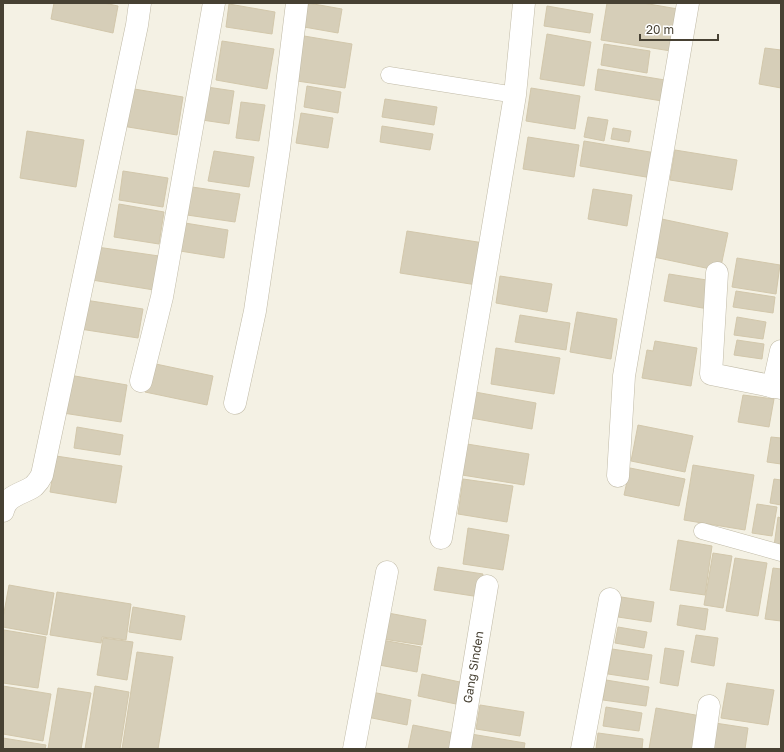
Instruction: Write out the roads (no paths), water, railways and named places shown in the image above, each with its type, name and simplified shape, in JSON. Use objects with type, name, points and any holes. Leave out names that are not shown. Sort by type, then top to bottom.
[{"type":"street","points":[[3,511],[4,506],[12,496],[26,491],[36,485],[42,475],[134,40],[140,3]]},
{"type":"street","points":[[141,381],[162,297],[214,3]]},
{"type":"street","points":[[235,403],[255,311],[279,149],[297,3]]},
{"type":"street","points":[[442,538],[515,95],[524,3]]},
{"type":"street","points":[[618,476],[624,376],[688,3]]},
{"type":"street","points":[[717,273],[711,374],[777,387],[781,351]]},
{"type":"street","points":[[354,749],[387,572]]},
{"type":"street","name":"Gang Sinden","points":[[460,749],[487,586]]},
{"type":"street","points":[[582,749],[610,599]]},
{"type":"street","points":[[703,749],[709,706]]},
{"type":"lane","points":[[389,75],[515,95]]},
{"type":"lane","points":[[702,531],[781,553]]}]
